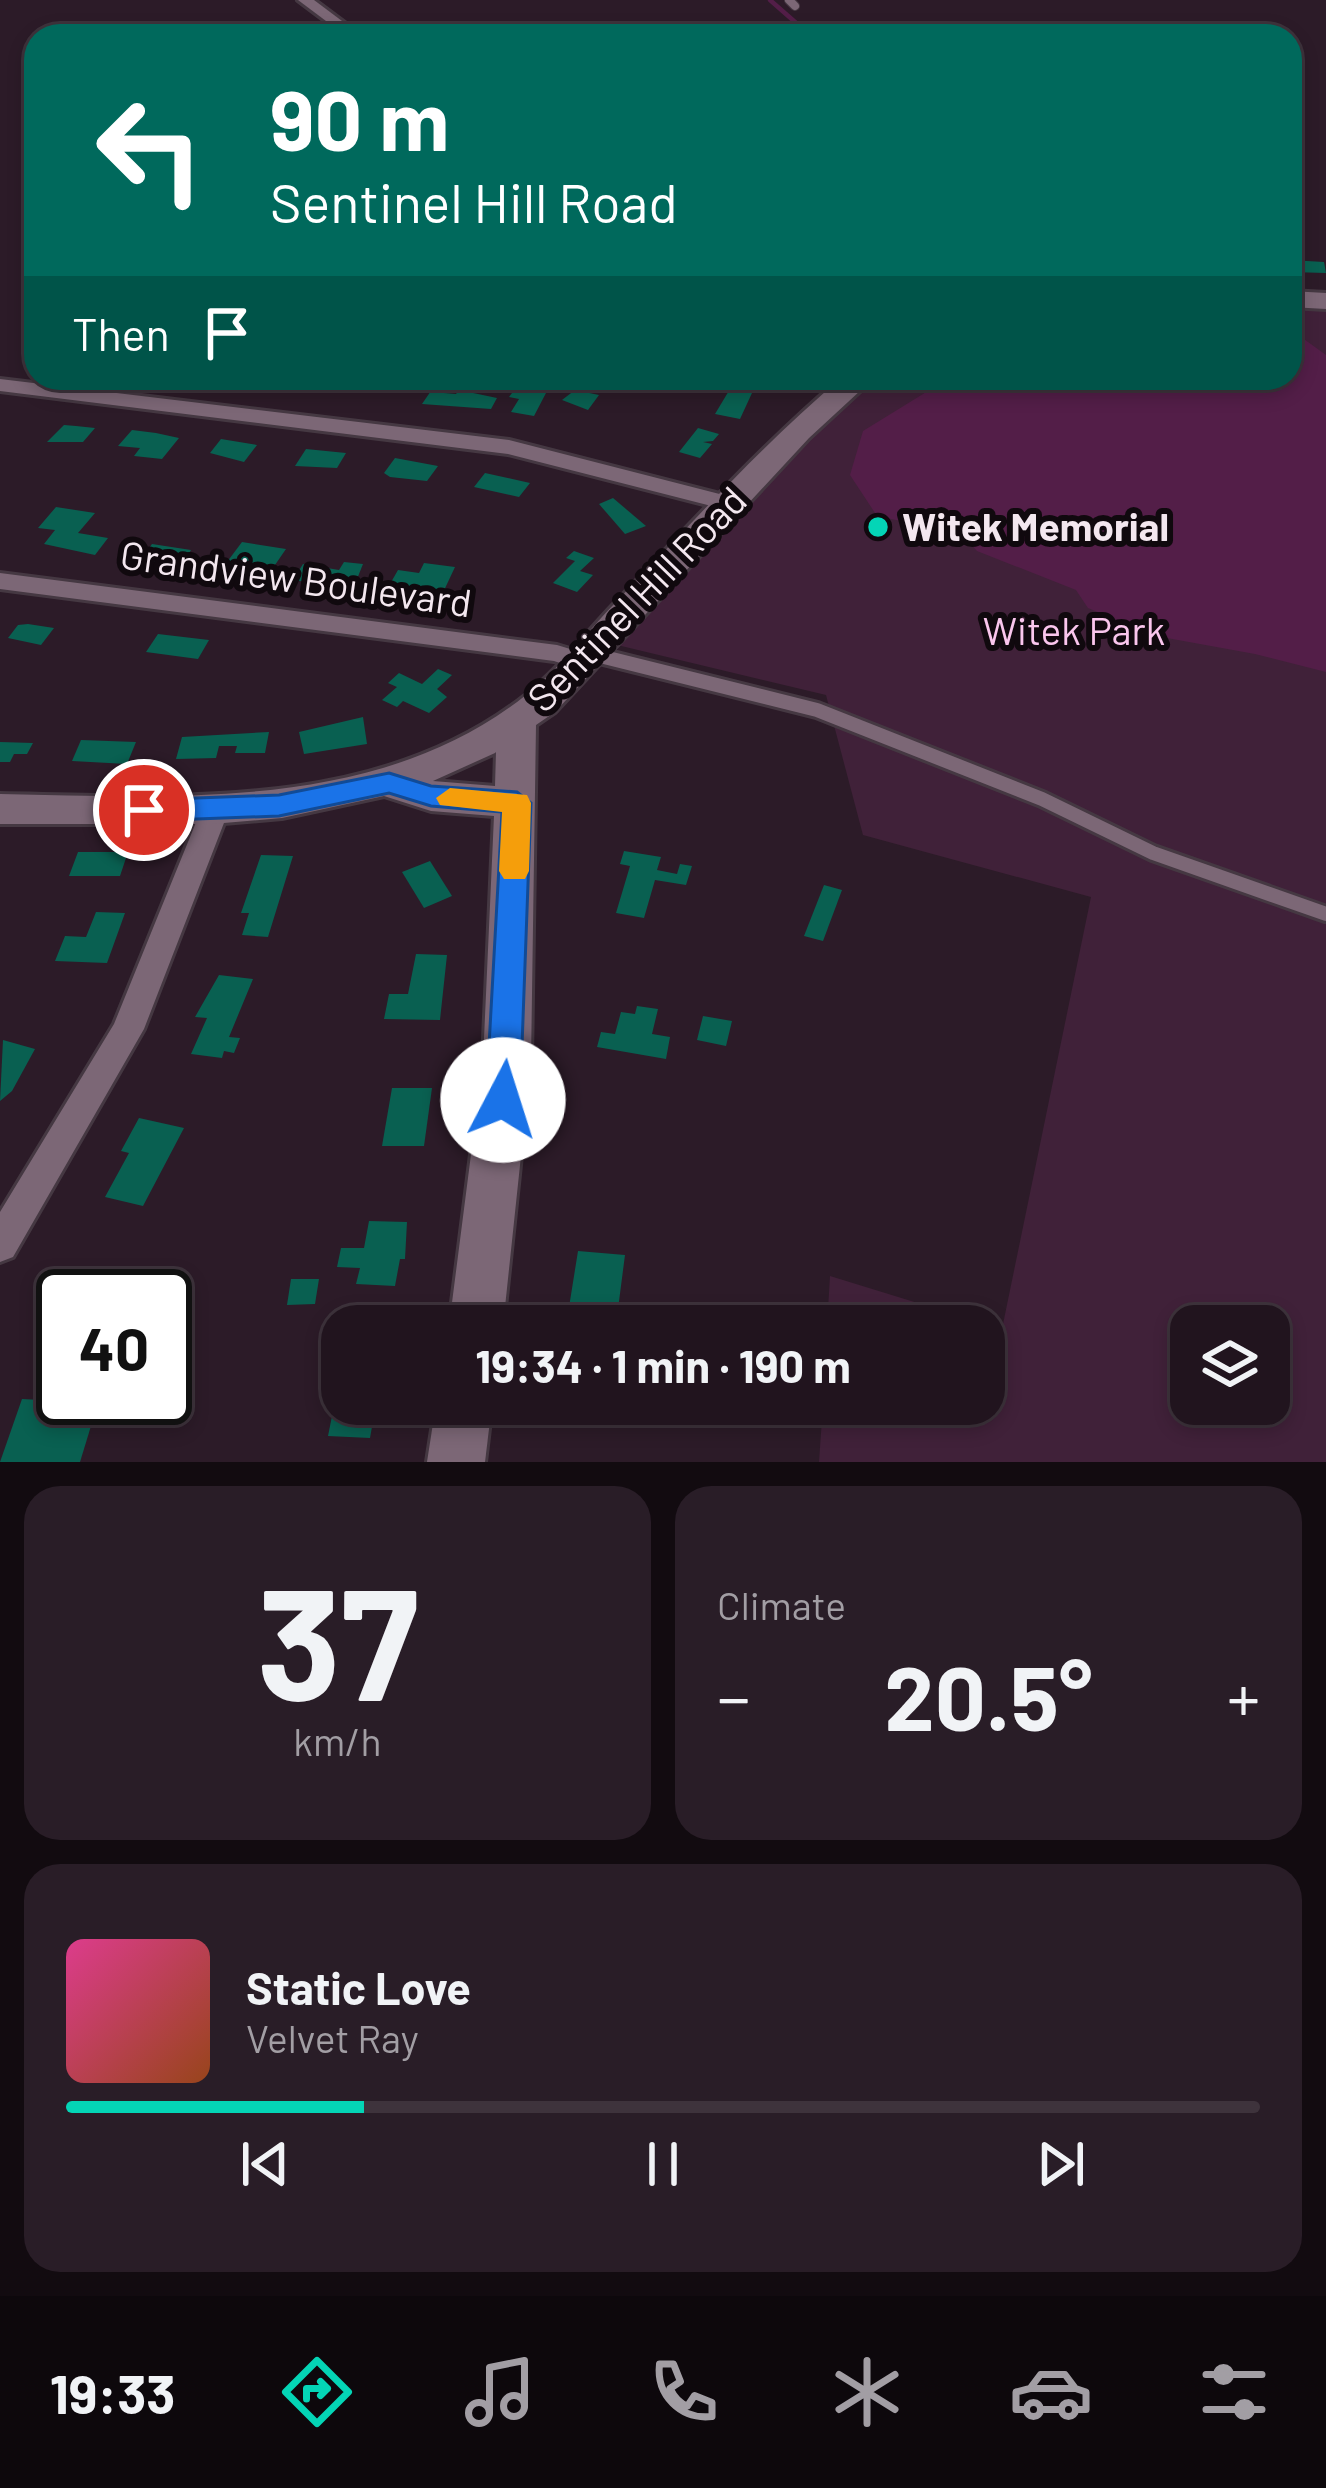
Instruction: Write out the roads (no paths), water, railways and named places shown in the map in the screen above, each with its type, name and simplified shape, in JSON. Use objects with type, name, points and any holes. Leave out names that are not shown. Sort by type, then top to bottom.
[{"type":"main road","name":"Sentinel Hill Road","points":[[0,809],[215,810],[315,800],[389,783],[456,756],[517,722],[585,657],[798,431],[845,390]]},
{"type":"main road","points":[[478,1305],[507,1061],[517,722]]},
{"type":"main road","name":"Sentinel Hill Road","points":[[389,783],[431,796],[517,803]]},
{"type":"main road","points":[[456,1462],[461,1425]]},
{"type":"street","points":[[305,0],[338,24]]},
{"type":"street","points":[[41,390],[509,447],[731,504]]},
{"type":"street","name":"Grandview Boulevard","points":[[0,581],[585,657]]},
{"type":"street","points":[[0,1245],[128,1029],[215,810]]},
{"type":"lane","points":[[585,657],[817,710],[1042,799],[1153,853],[1326,914]]},
{"type":"waterway","points":[[770,0],[797,24]]},
{"type":"place","name":"Witek Memorial","points":[[878,527]]},
{"type":"park label","name":"Witek Park","points":[[1074,631]]}]
